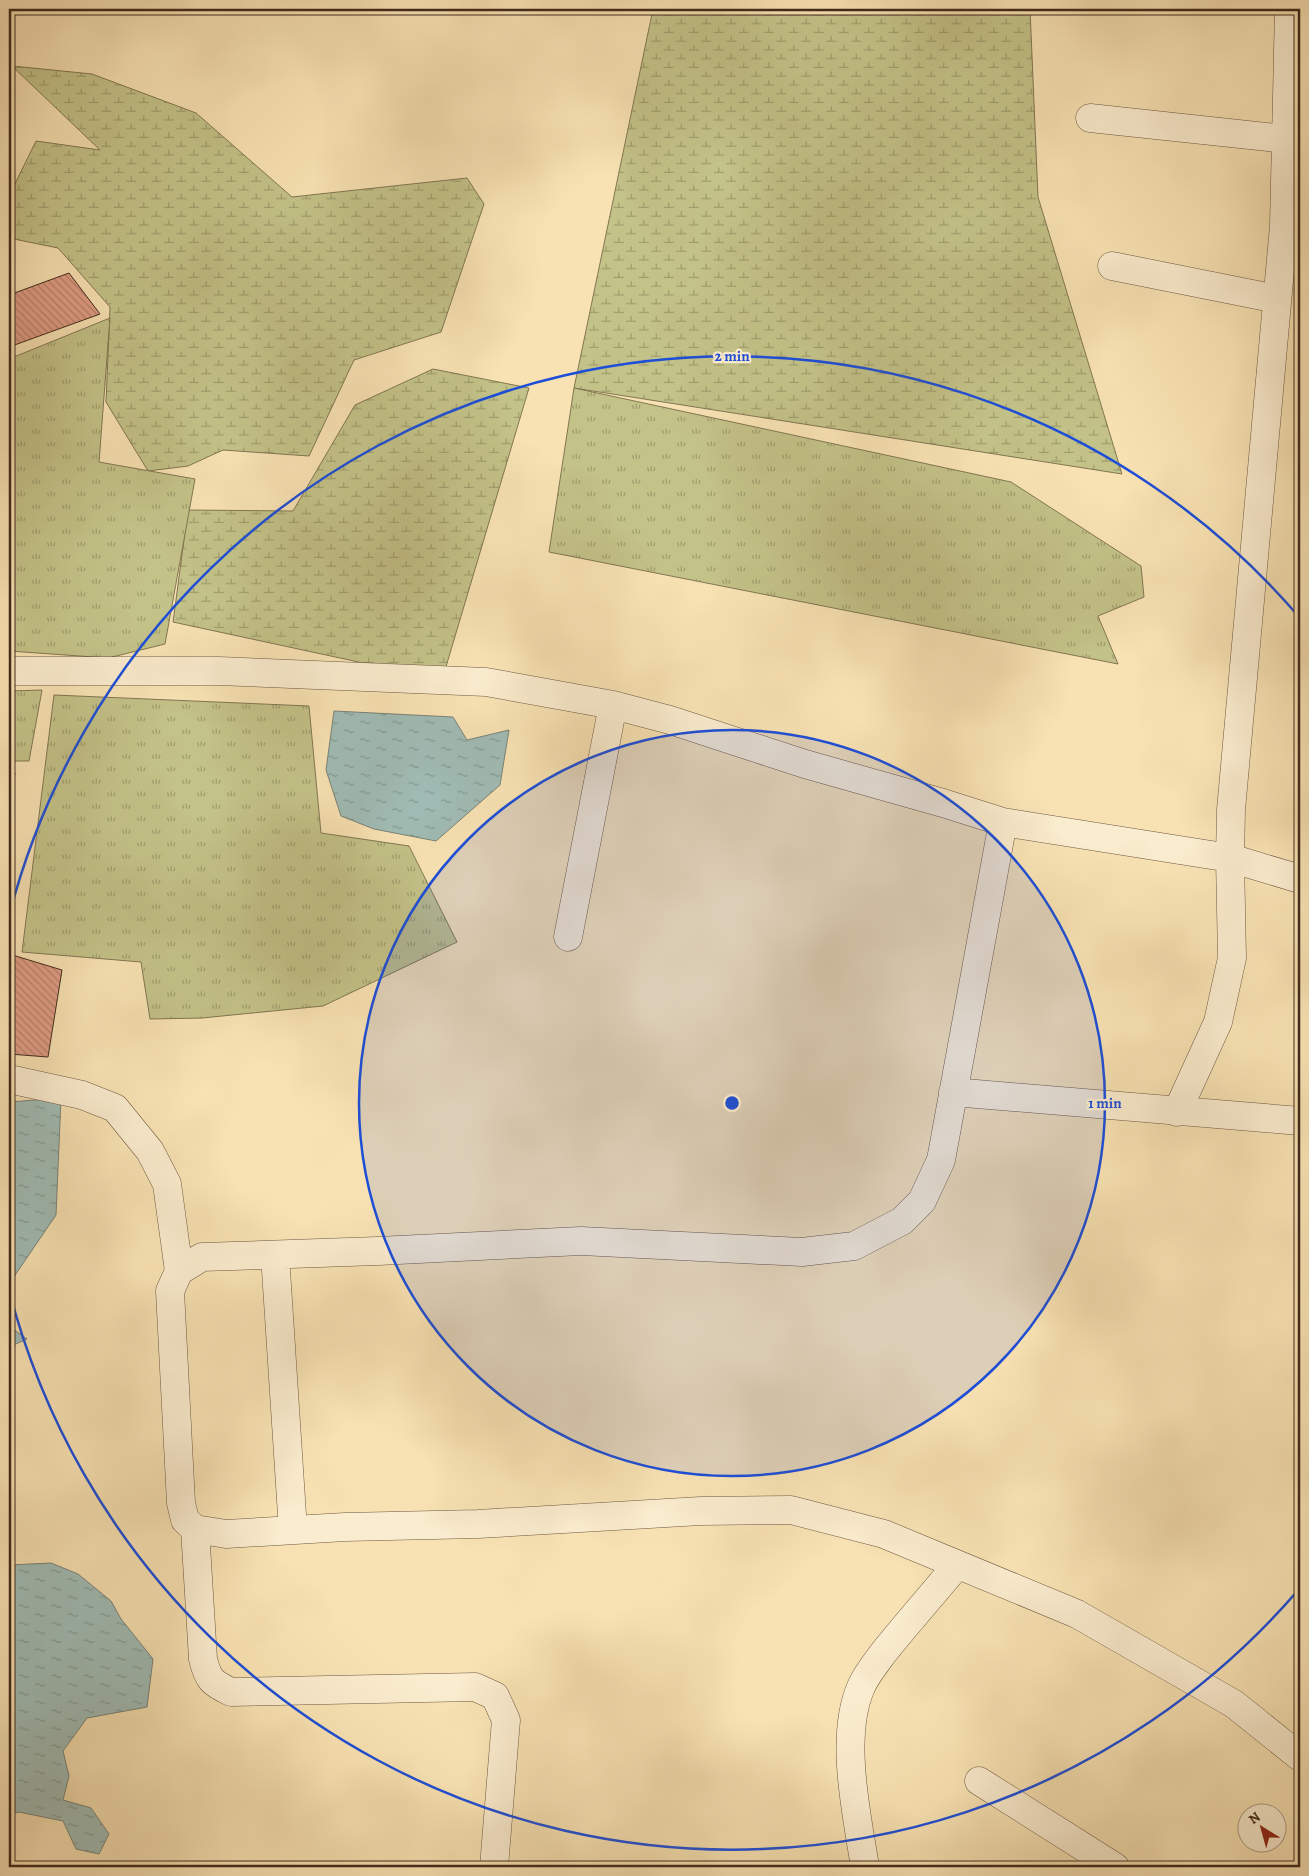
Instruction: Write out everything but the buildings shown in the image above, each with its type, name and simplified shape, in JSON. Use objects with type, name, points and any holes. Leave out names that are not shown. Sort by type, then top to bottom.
[{"type":"street","points":[[1177,1112],[1218,1022],[1232,958],[1231,810],[1284,226],[1293,182],[1286,140],[1289,9]]},
{"type":"street","points":[[1090,118],[1286,140]]},
{"type":"street","points":[[1112,266],[1277,299]]},
{"type":"street","points":[[9,671],[220,672],[486,682],[613,704],[670,720],[805,764],[1003,822],[1230,858],[1300,879]]},
{"type":"street","points":[[568,937],[613,704]]},
{"type":"street","points":[[1003,822],[941,1160],[922,1201],[902,1221],[854,1246],[802,1252],[581,1240],[202,1257],[180,1271],[170,1291],[181,1503],[185,1520],[195,1529],[226,1534],[478,1524],[701,1511],[791,1510],[884,1534],[1077,1614],[1234,1704],[1300,1757]]},
{"type":"street","points":[[9,1079],[82,1095],[115,1108],[150,1151],[167,1184],[180,1271]]},
{"type":"street","points":[[953,1092],[1300,1121]]},
{"type":"street","points":[[275,1255],[293,1530]]},
{"type":"street","points":[[195,1529],[203,1659],[206,1675],[215,1685],[231,1692],[475,1687],[495,1696],[506,1720],[494,1867]]},
{"type":"street","points":[[864,1867],[851,1774],[851,1739],[854,1712],[861,1686],[898,1635],[958,1565]]},
{"type":"street","points":[[978,1781],[1115,1867]]},
{"type":"green space","points":[[653,9],[1030,9],[1038,197],[1122,474],[574,388]]},
{"type":"green space","points":[[12,66],[92,74],[196,113],[292,197],[467,178],[484,204],[441,332],[354,360],[309,456],[223,450],[188,466],[148,471],[106,402],[110,307],[58,248],[9,238],[9,196],[36,141],[100,150]]},
{"type":"green space","points":[[110,318],[99,462],[195,479],[165,644],[108,658],[9,651],[9,359]]},
{"type":"green space","points":[[433,369],[529,388],[442,680],[173,622],[188,510],[293,511],[355,405]]},
{"type":"green space","points":[[574,388],[1011,482],[1141,566],[1144,597],[1098,616],[1118,664],[549,552]]},
{"type":"green space","points":[[42,690],[29,761],[9,761],[9,691]]},
{"type":"green space","points":[[54,695],[309,706],[321,833],[409,846],[457,942],[323,1006],[202,1018],[150,1019],[141,962],[22,952]]},
{"type":"water","points":[[334,711],[453,717],[467,740],[509,730],[500,785],[436,841],[374,829],[341,816],[326,770]]},
{"type":"water","points":[[61,1098],[56,1215],[9,1284],[9,1102]]},
{"type":"water","points":[[9,1326],[27,1339],[9,1347]]},
{"type":"water","points":[[51,1563],[78,1574],[111,1601],[121,1619],[153,1659],[147,1707],[87,1718],[63,1751],[69,1776],[63,1800],[91,1808],[109,1834],[99,1854],[76,1849],[63,1821],[19,1812],[9,1815],[9,1565]]}]
